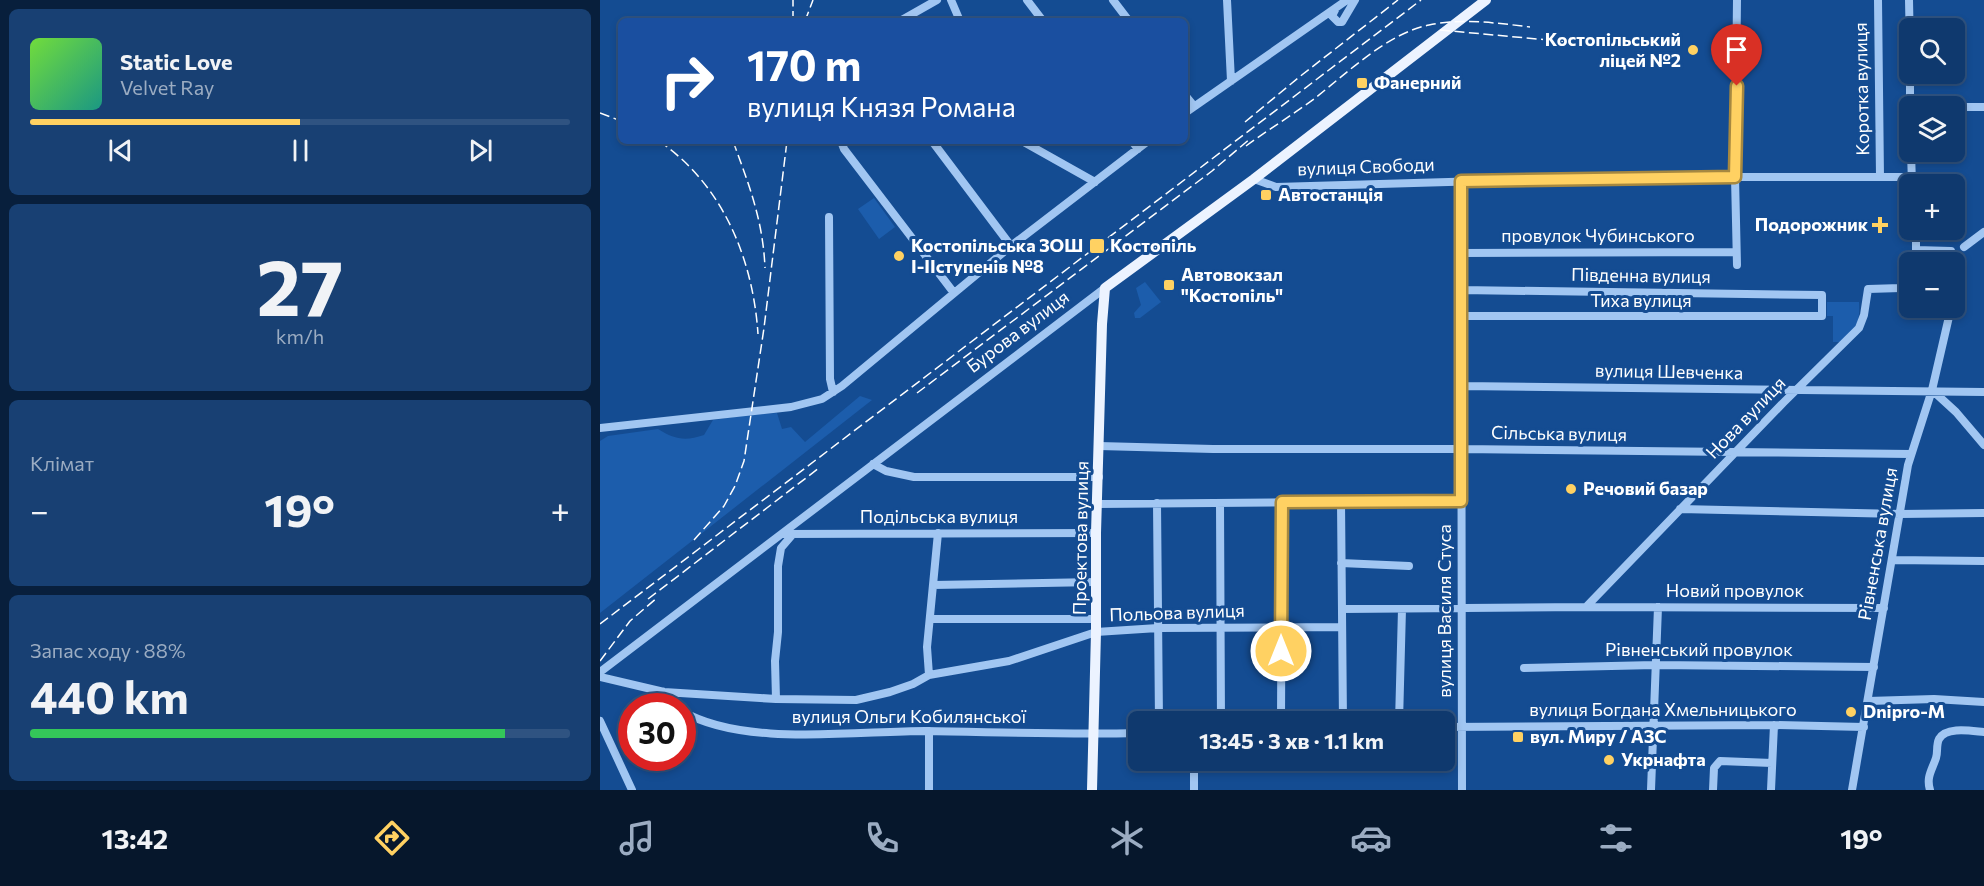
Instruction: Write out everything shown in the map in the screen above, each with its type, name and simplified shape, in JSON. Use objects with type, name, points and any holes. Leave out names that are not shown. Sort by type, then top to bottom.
[{"type":"main road","name":"Бурова вулиця","points":[[1105,288],[1254,179],[1486,0]]},
{"type":"main road","name":"Проектова вулиця","points":[[1092,790],[1096,532],[1105,288]]},
{"type":"street","points":[[905,18],[937,0]]},
{"type":"street","points":[[951,0],[959,18]]},
{"type":"street","points":[[1027,0],[1041,18]]},
{"type":"street","points":[[1113,0],[1127,18]]},
{"type":"street","points":[[1227,0],[1231,81]]},
{"type":"street","points":[[1343,3],[1332,16],[1338,22],[1345,18],[1355,0]]},
{"type":"street","points":[[1737,0],[1735,177],[1737,265]]},
{"type":"street","name":"Коротка вулиця","points":[[1878,0],[1880,177]]},
{"type":"street","points":[[1909,0],[1909,18]]},
{"type":"street","points":[[1188,111],[1343,3]]},
{"type":"street","points":[[1188,99],[1194,106]]},
{"type":"street","points":[[1965,107],[1984,107]]},
{"type":"street","points":[[842,144],[954,293]]},
{"type":"street","points":[[934,144],[1011,246]]},
{"type":"street","points":[[1027,144],[1095,182]]},
{"type":"street","points":[[1134,144],[1138,149]]},
{"type":"street","points":[[600,428],[812,403],[833,392],[880,356],[1011,246],[1144,144]]},
{"type":"street","name":"вулиця Свободи","points":[[1254,179],[1276,187],[1461,181],[1735,177],[1880,177],[1899,179]]},
{"type":"street","name":"вулиця Василя Стуса","points":[[1461,181],[1462,790]]},
{"type":"street","points":[[829,217],[830,379],[833,392]]},
{"type":"street","points":[[1964,247],[1984,232]]},
{"type":"street","points":[[1916,240],[1916,250],[1951,251],[1956,245],[1964,247]]},
{"type":"street","points":[[1964,247],[1965,252]]},
{"type":"street","name":"провулок Чубинського","points":[[1461,253],[1736,252]]},
{"type":"street","name":"Бурова вулиця","points":[[600,674],[1105,288]]},
{"type":"street","name":"Нова вулиця","points":[[1586,607],[1859,328],[1864,315],[1868,289],[1899,288]]},
{"type":"street","name":"Південна вулиця","points":[[1461,290],[1821,295],[1822,316]]},
{"type":"street","name":"Тиха вулиця","points":[[1461,316],[1822,316]]},
{"type":"street","name":"Рівненська вулиця","points":[[1852,790],[1911,454],[1932,390],[1949,318]]},
{"type":"street","name":"вулиця Шевченка","points":[[1461,386],[1984,392]]},
{"type":"street","points":[[1932,390],[1956,412],[1984,445]]},
{"type":"street","name":"Сільська вулиця","points":[[1099,446],[1213,449],[1911,454]]},
{"type":"street","points":[[873,464],[886,471],[914,477],[1099,477]]},
{"type":"street","points":[[1097,504],[1461,501]]},
{"type":"street","points":[[1281,711],[1282,502]]},
{"type":"street","points":[[1341,502],[1343,711]]},
{"type":"street","points":[[1157,503],[1159,711]]},
{"type":"street","points":[[1220,503],[1221,711]]},
{"type":"street","points":[[1680,509],[1900,514],[1984,513]]},
{"type":"street","name":"Подільська вулиця","points":[[782,534],[1096,532]]},
{"type":"street","points":[[929,675],[927,647],[938,533]]},
{"type":"street","points":[[776,699],[778,566],[781,548],[793,534]]},
{"type":"street","points":[[1892,560],[1984,561]]},
{"type":"street","points":[[1341,563],[1408,566]]},
{"type":"street","points":[[933,585],[1096,582]]},
{"type":"street","points":[[1342,609],[1586,607]]},
{"type":"street","name":"Новий провулок","points":[[1586,607],[1884,608]]},
{"type":"street","points":[[1650,790],[1658,607]]},
{"type":"street","points":[[1399,711],[1402,609]]},
{"type":"street","points":[[930,619],[1096,619]]},
{"type":"street","name":"Польова вулиця","points":[[600,674],[664,692],[776,699],[856,700],[890,692],[913,684],[929,675],[1010,661],[1096,632],[1158,628],[1342,627]]},
{"type":"street","name":"Рівненський провулок","points":[[1524,668],[1655,665],[1874,667]]},
{"type":"street","points":[[1868,701],[1934,699],[1984,702]]},
{"type":"street","name":"вулиця Ольги Кобилянської","points":[[696,717],[714,725],[782,734],[929,731],[1128,733]]},
{"type":"street","points":[[600,721],[632,790]]},
{"type":"street","points":[[1771,790],[1774,725]]},
{"type":"street","name":"вулиця Богдана Хмельницького","points":[[1462,727],[1774,725],[1864,727]]},
{"type":"street","points":[[1455,727],[1462,727]]},
{"type":"street","points":[[928,790],[929,731]]},
{"type":"street","points":[[1930,790],[1928,778],[1941,736],[1947,732],[1984,732]]},
{"type":"street","points":[[1713,790],[1714,768],[1720,761],[1772,763]]},
{"type":"street","points":[[1194,771],[1194,790]]},
{"type":"shaded area","points":[[874,198],[895,227],[879,239],[858,209]]},
{"type":"shaded area","points":[[1145,282],[1161,302],[1140,318],[1135,318],[1134,313],[1141,305],[1136,288]]},
{"type":"shaded area","points":[[1827,302],[1859,302],[1856,325],[1842,342],[1833,342],[1833,316],[1827,316]]},
{"type":"shaded area","points":[[860,396],[872,400],[600,613],[600,441],[608,436],[658,429],[675,437],[692,438],[704,435],[713,420],[777,413],[782,429],[791,427],[805,442]]},
{"type":"railway","points":[[793,0],[793,18]]},
{"type":"railway","points":[[806,18],[813,0]]},
{"type":"railway","points":[[1245,122],[1398,0]]},
{"type":"railway","points":[[600,624],[1421,0]]},
{"type":"railway","points":[[1246,146],[1314,99],[1368,55],[1414,29],[1441,23],[1467,22],[1530,27]]},
{"type":"railway","points":[[1440,30],[1570,42]]},
{"type":"railway","points":[[600,113],[618,120]]},
{"type":"railway","points":[[917,393],[1212,171],[1251,138]]},
{"type":"railway","points":[[663,144],[701,179],[731,226],[749,278],[758,334]]},
{"type":"railway","points":[[734,144],[758,218],[765,268]]},
{"type":"railway","points":[[694,540],[724,506],[735,486],[744,461],[764,328],[787,144]]},
{"type":"railway","points":[[648,599],[819,468]]},
{"type":"railway","points":[[600,661],[630,621],[658,597]]},
{"type":"place","name":"Костопільський ліцей №2","points":[[1693,50]]},
{"type":"place","name":"Фанерний","points":[[1362,83]]},
{"type":"place","name":"Автостанція","points":[[1266,195]]},
{"type":"place","name":"Подорожник","points":[[1880,225]]},
{"type":"place","name":"Костопіль","points":[[1097,246]]},
{"type":"place","name":"Костопільська ЗОШ І-ІІступенів №8","points":[[899,256]]},
{"type":"place","name":"Автовокзал \"Костопіль\"","points":[[1169,285]]},
{"type":"place","name":"Речовий базар","points":[[1571,489]]},
{"type":"place","name":"Dnipro-M","points":[[1851,712]]},
{"type":"place","name":"вул. Миру / АЗС","points":[[1518,737]]},
{"type":"place","name":"Укрнафта","points":[[1609,760]]},
{"type":"route","points":[[1281,651],[1282,502],[1461,501],[1461,181],[1735,177],[1737,86]]}]
